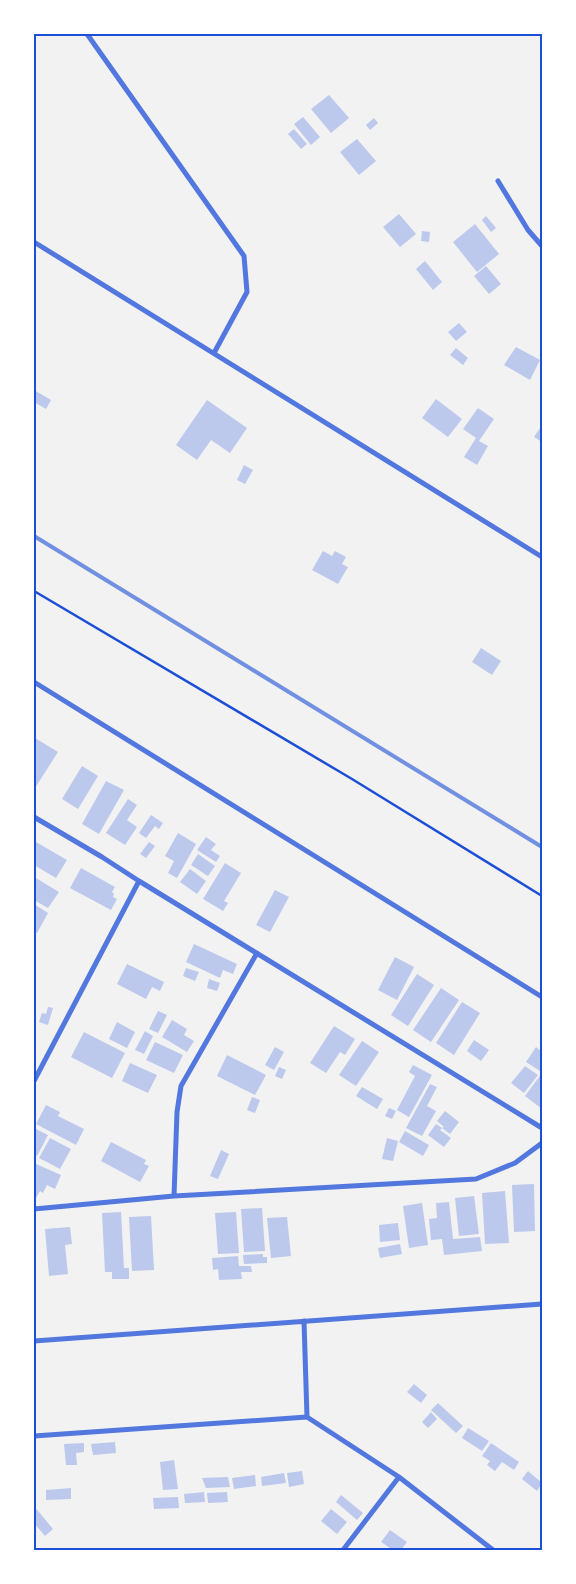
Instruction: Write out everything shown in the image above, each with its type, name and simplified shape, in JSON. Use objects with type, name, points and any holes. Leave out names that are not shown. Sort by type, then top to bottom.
[{"type":"street","points":[[87,34],[244,256],[247,292],[214,353]]},
{"type":"street","points":[[498,181],[528,230],[542,246]]},
{"type":"street","points":[[34,242],[542,557]]},
{"type":"street","points":[[34,682],[542,997]]},
{"type":"street","points":[[34,817],[542,1128]]},
{"type":"street","points":[[34,1081],[139,881]]},
{"type":"street","points":[[174,1196],[177,1112],[181,1086],[257,953]]},
{"type":"street","points":[[34,1209],[174,1196],[476,1179],[515,1163],[542,1144]]},
{"type":"street","points":[[34,1341],[542,1304]]},
{"type":"street","points":[[304,1321],[307,1417]]},
{"type":"street","points":[[34,1436],[307,1417],[398,1477],[493,1550]]},
{"type":"street","points":[[343,1550],[398,1477]]},
{"type":"path","points":[[34,591],[352,779],[542,896]]},
{"type":"building","points":[[329,95],[349,118],[331,133],[311,109]]},
{"type":"building","points":[[303,117],[320,137],[311,145],[294,124]]},
{"type":"building","points":[[374,118],[378,123],[370,130],[366,125]]},
{"type":"building","points":[[294,129],[307,144],[301,149],[288,134]]},
{"type":"building","points":[[357,139],[376,161],[359,175],[340,152]]},
{"type":"building","points":[[399,214],[416,234],[400,247],[383,227]]},
{"type":"building","points":[[486,216],[496,228],[491,232],[482,220]]},
{"type":"building","points":[[475,224],[499,254],[477,272],[453,242]]},
{"type":"building","points":[[422,231],[430,232],[429,242],[421,241]]},
{"type":"building","points":[[425,261],[442,282],[433,290],[416,269]]},
{"type":"building","points":[[486,266],[501,284],[489,294],[474,276]]},
{"type":"building","points":[[459,323],[467,332],[456,341],[448,332]]},
{"type":"building","points":[[516,347],[540,360],[530,380],[504,365]]},
{"type":"building","points":[[456,348],[468,358],[463,365],[450,355]]},
{"type":"building","points":[[34,390],[51,400],[46,409],[34,402]]},
{"type":"building","points":[[436,399],[462,419],[448,437],[422,418]]},
{"type":"building","points":[[207,400],[247,428],[230,453],[211,440],[197,460],[176,445]]},
{"type":"building","points":[[478,408],[494,419],[479,441],[488,446],[477,465],[464,457],[476,438],[463,429]]},
{"type":"building","points":[[542,425],[542,442],[534,437]]},
{"type":"building","points":[[244,465],[253,470],[245,484],[237,480]]},
{"type":"building","points":[[323,551],[332,556],[335,551],[346,557],[342,564],[348,567],[338,584],[312,570]]},
{"type":"building","points":[[481,648],[501,661],[492,675],[472,662]]},
{"type":"building","points":[[35,738],[58,752],[35,788],[34,740]]},
{"type":"building","points":[[82,766],[98,776],[78,809],[62,799]]},
{"type":"building","points":[[106,781],[124,790],[99,834],[82,824]]},
{"type":"building","points":[[128,799],[137,805],[127,820],[137,827],[125,845],[106,833]]},
{"type":"building","points":[[151,815],[163,823],[159,829],[155,826],[146,838],[139,833]]},
{"type":"building","points":[[178,833],[196,844],[177,878],[168,873],[174,861],[165,856]]},
{"type":"building","points":[[206,837],[216,844],[211,850],[220,856],[216,862],[197,850]]},
{"type":"building","points":[[36,842],[67,860],[56,878],[34,865],[34,846]]},
{"type":"building","points":[[149,842],[155,846],[146,858],[140,854]]},
{"type":"building","points":[[198,854],[215,866],[208,876],[191,865]]},
{"type":"building","points":[[225,863],[241,873],[224,901],[228,903],[223,911],[203,899]]},
{"type":"building","points":[[81,868],[115,887],[112,892],[114,894],[113,897],[117,899],[111,910],[70,888]]},
{"type":"building","points":[[190,869],[206,881],[197,894],[180,882]]},
{"type":"building","points":[[34,877],[59,892],[48,908],[34,900]]},
{"type":"building","points":[[275,890],[289,897],[270,932],[256,925]]},
{"type":"building","points":[[34,904],[48,913],[37,933],[34,931]]},
{"type":"building","points":[[194,944],[237,964],[233,974],[223,970],[220,978],[186,962]]},
{"type":"building","points":[[395,957],[414,967],[397,1000],[378,990]]},
{"type":"building","points":[[127,964],[164,982],[160,991],[152,987],[146,999],[117,984]]},
{"type":"building","points":[[186,968],[199,972],[195,981],[183,976]]},
{"type":"building","points":[[417,974],[434,985],[408,1026],[391,1015]]},
{"type":"building","points":[[209,979],[220,983],[217,991],[207,988]]},
{"type":"building","points":[[441,988],[459,1000],[431,1042],[413,1030]]},
{"type":"building","points":[[462,1002],[480,1013],[454,1055],[436,1043]]},
{"type":"building","points":[[48,1007],[53,1008],[48,1025],[39,1022],[42,1013],[46,1014]]},
{"type":"building","points":[[158,1011],[167,1015],[158,1033],[149,1029]]},
{"type":"building","points":[[172,1020],[187,1029],[184,1035],[194,1041],[187,1052],[162,1037]]},
{"type":"building","points":[[117,1022],[135,1032],[127,1048],[109,1039]]},
{"type":"building","points":[[334,1026],[355,1039],[345,1055],[340,1052],[326,1073],[310,1063]]},
{"type":"building","points":[[145,1031],[153,1036],[144,1054],[135,1050]]},
{"type":"building","points":[[84,1032],[125,1053],[112,1078],[71,1057]]},
{"type":"building","points":[[474,1040],[489,1050],[481,1061],[467,1051]]},
{"type":"building","points":[[362,1041],[379,1052],[356,1086],[339,1075]]},
{"type":"building","points":[[155,1042],[183,1055],[174,1073],[146,1060]]},
{"type":"building","points":[[275,1047],[284,1052],[274,1070],[265,1065]]},
{"type":"building","points":[[536,1047],[542,1052],[542,1067],[540,1071],[526,1062]]},
{"type":"building","points":[[227,1055],[266,1075],[255,1095],[217,1076]]},
{"type":"building","points":[[130,1063],[157,1075],[148,1093],[122,1081]]},
{"type":"building","points":[[413,1065],[432,1075],[409,1117],[397,1110],[415,1076],[409,1072]]},
{"type":"building","points":[[525,1066],[538,1075],[524,1093],[511,1083]]},
{"type":"building","points":[[279,1067],[286,1070],[282,1079],[275,1076]]},
{"type":"building","points":[[542,1073],[542,1109],[525,1096]]},
{"type":"building","points":[[430,1084],[437,1087],[427,1106],[436,1111],[422,1136],[406,1128]]},
{"type":"building","points":[[362,1087],[383,1099],[377,1109],[356,1096]]},
{"type":"building","points":[[252,1097],[260,1100],[255,1113],[247,1110]]},
{"type":"building","points":[[46,1105],[60,1112],[58,1116],[84,1129],[76,1145],[36,1124]]},
{"type":"building","points":[[389,1108],[396,1111],[392,1119],[385,1116]]},
{"type":"building","points":[[445,1111],[459,1122],[450,1134],[437,1121]]},
{"type":"building","points":[[436,1124],[442,1128],[440,1130],[451,1138],[444,1147],[428,1135]]},
{"type":"building","points":[[34,1128],[48,1135],[37,1156],[34,1154]]},
{"type":"building","points":[[405,1131],[429,1145],[423,1156],[399,1142]]},
{"type":"building","points":[[50,1138],[71,1149],[60,1169],[39,1158]]},
{"type":"building","points":[[387,1138],[398,1141],[393,1161],[382,1159]]},
{"type":"building","points":[[111,1142],[146,1160],[144,1164],[149,1166],[140,1182],[101,1161]]},
{"type":"building","points":[[221,1150],[229,1154],[218,1179],[210,1176]]},
{"type":"building","points":[[34,1163],[61,1175],[55,1189],[47,1185],[43,1193],[40,1191],[36,1198],[34,1197]]},
{"type":"building","points":[[534,1184],[535,1231],[514,1232],[512,1185]]},
{"type":"building","points":[[505,1191],[509,1243],[485,1244],[482,1193]]},
{"type":"building","points":[[474,1196],[479,1234],[459,1236],[455,1198]]},
{"type":"building","points":[[449,1202],[453,1239],[480,1237],[482,1251],[444,1255],[442,1239],[431,1240],[429,1219],[437,1218],[436,1203]]},
{"type":"building","points":[[422,1203],[428,1245],[409,1248],[403,1206]]},
{"type":"building","points":[[262,1208],[265,1251],[244,1252],[241,1209]]},
{"type":"building","points":[[121,1212],[124,1268],[129,1268],[129,1279],[112,1279],[112,1272],[105,1272],[102,1213]]},
{"type":"building","points":[[236,1212],[239,1253],[218,1254],[215,1213]]},
{"type":"building","points":[[151,1216],[154,1270],[132,1271],[129,1217]]},
{"type":"building","points":[[287,1217],[291,1256],[271,1258],[267,1218]]},
{"type":"building","points":[[398,1223],[400,1240],[380,1242],[379,1225]]},
{"type":"building","points":[[70,1227],[72,1244],[65,1245],[68,1274],[49,1276],[45,1229]]},
{"type":"building","points":[[400,1244],[402,1254],[380,1258],[378,1248]]},
{"type":"building","points":[[263,1254],[263,1257],[267,1257],[267,1263],[244,1264],[243,1255]]},
{"type":"building","points":[[238,1256],[239,1266],[251,1266],[252,1272],[241,1272],[242,1279],[219,1280],[218,1269],[213,1270],[212,1258]]},
{"type":"building","points":[[414,1384],[427,1395],[421,1403],[407,1392]]},
{"type":"building","points":[[438,1403],[463,1426],[456,1433],[431,1410]]},
{"type":"building","points":[[431,1412],[437,1419],[428,1428],[422,1422]]},
{"type":"building","points":[[468,1428],[489,1441],[482,1451],[462,1438]]},
{"type":"building","points":[[115,1442],[116,1453],[93,1455],[91,1444]]},
{"type":"building","points":[[84,1443],[84,1452],[76,1453],[77,1465],[66,1465],[64,1444]]},
{"type":"building","points":[[491,1443],[519,1462],[514,1470],[502,1462],[495,1471],[487,1465],[490,1461],[482,1456]]},
{"type":"building","points":[[174,1460],[178,1489],[163,1490],[160,1462]]},
{"type":"building","points":[[302,1471],[304,1484],[289,1487],[287,1473]]},
{"type":"building","points":[[528,1471],[542,1483],[537,1491],[522,1479]]},
{"type":"building","points":[[284,1473],[286,1483],[262,1486],[261,1477]]},
{"type":"building","points":[[255,1475],[256,1486],[234,1489],[232,1478]]},
{"type":"building","points":[[228,1477],[230,1487],[206,1488],[202,1478]]},
{"type":"building","points":[[71,1488],[71,1499],[46,1500],[46,1490]]},
{"type":"building","points":[[204,1492],[205,1502],[185,1503],[184,1494]]},
{"type":"building","points":[[227,1492],[228,1502],[208,1503],[207,1493]]},
{"type":"building","points":[[341,1495],[363,1513],[357,1520],[336,1502]]},
{"type":"building","points":[[178,1497],[179,1508],[154,1509],[153,1498]]},
{"type":"building","points":[[34,1506],[53,1529],[45,1536],[34,1523]]},
{"type":"building","points":[[331,1509],[347,1522],[337,1534],[321,1521]]},
{"type":"building","points":[[390,1530],[407,1542],[401,1550],[393,1550],[381,1542]]},
{"type":"railway","points":[[34,536],[542,847]]}]
